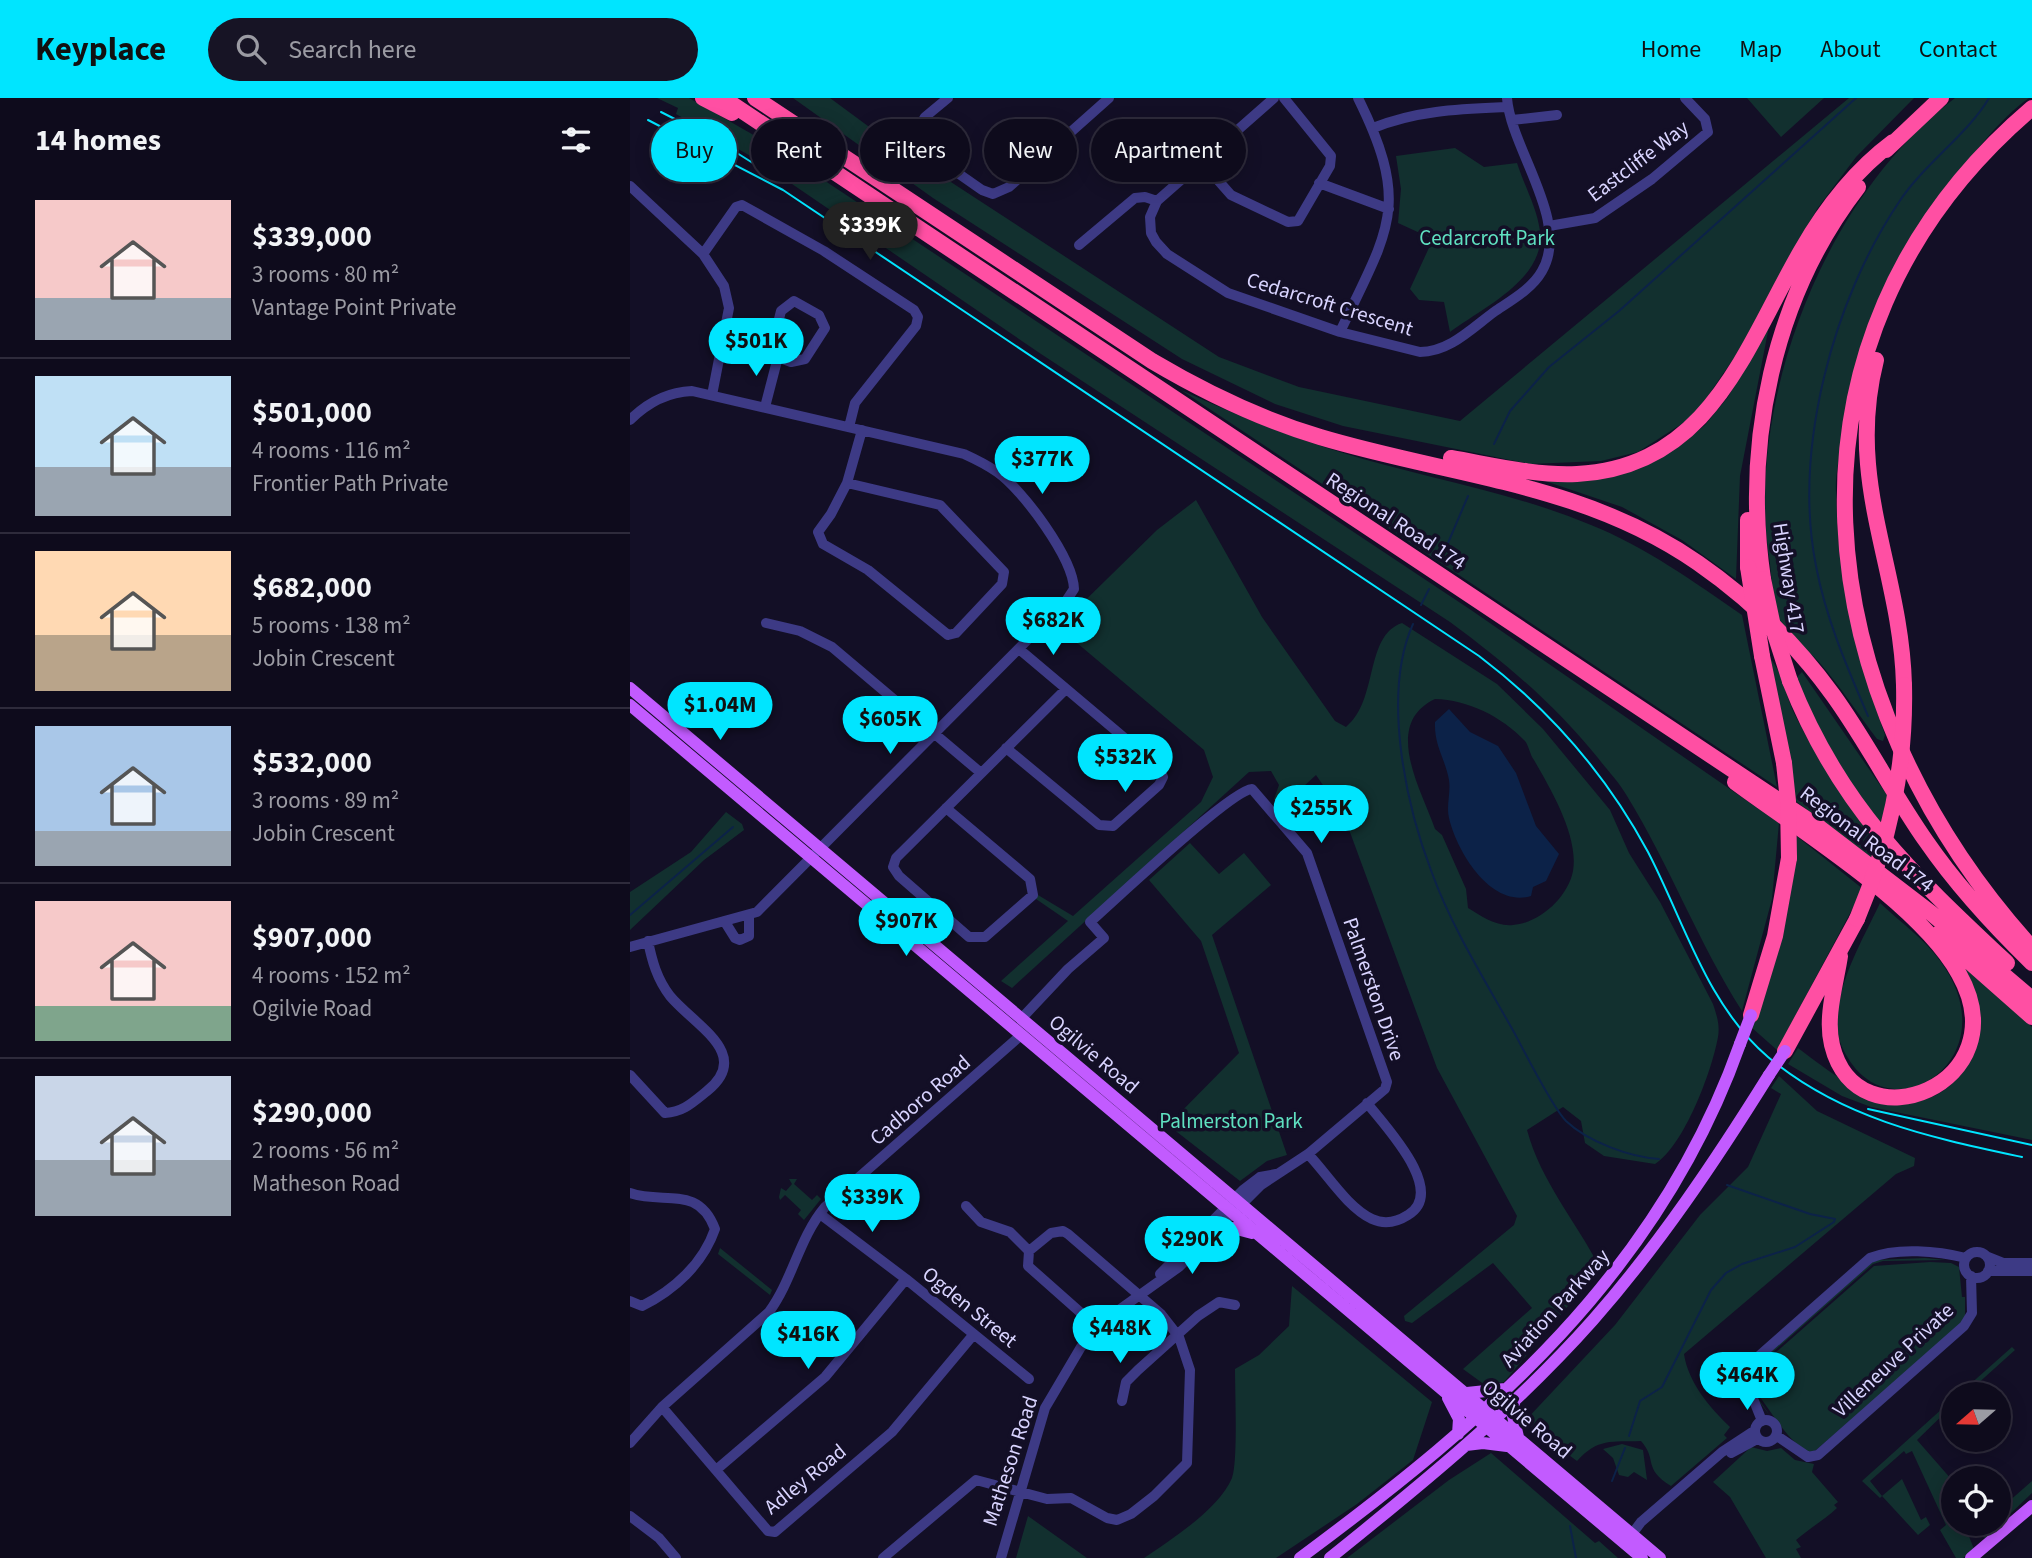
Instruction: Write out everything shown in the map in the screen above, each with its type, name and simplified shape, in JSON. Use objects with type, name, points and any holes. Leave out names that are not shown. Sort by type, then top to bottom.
[{"type":"highway","points":[[703,98],[751,126]]},
{"type":"highway","name":"Regional Road 174","points":[[723,98],[754,119]]},
{"type":"highway","name":"Regional Road 174","points":[[755,98],[1152,361],[1254,414],[1321,438],[1548,492],[1630,524],[1699,564],[1762,614],[1812,668],[1842,709],[1948,872],[2032,963]]},
{"type":"highway","name":"Highway 417","points":[[1941,98],[1893,142],[1840,214],[1804,278],[1779,342],[1766,390],[1758,486],[1758,533],[1763,579],[1772,623],[1790,681],[1822,750],[1868,822],[1910,871],[2032,987]]},
{"type":"highway","points":[[2032,108],[1986,151],[1933,218],[1909,254],[1888,298],[1855,399],[1844,482],[1844,546],[1849,583],[1872,679],[1909,768],[1965,864],[2032,948]]},
{"type":"highway","points":[[1254,414],[1374,444],[1534,472],[1586,474],[1638,461],[1686,432],[1720,397],[1818,223],[1865,163],[1893,142]]},
{"type":"highway","name":"Regional Road 174","points":[[846,182],[1820,828],[1909,896],[2032,999]]},
{"type":"highway","points":[[1785,1051],[1840,956],[1857,919],[1879,867],[1892,817],[1901,759],[1904,685],[1897,620],[1868,480],[1867,408],[1885,329],[1933,218]]},
{"type":"highway","points":[[1751,1015],[1775,936],[1788,858],[1788,801],[1784,763],[1762,656],[1748,567],[1754,443],[1760,401],[1766,390]]},
{"type":"highway","points":[[1584,671],[1915,915],[1960,951],[2032,1017]]},
{"type":"highway","points":[[1840,956],[1830,1031],[1835,1053],[1844,1071],[1858,1085],[1894,1098],[1919,1095],[1941,1085],[1958,1069],[1969,1047],[1972,1029],[1969,1001],[1954,965],[1905,910]]},
{"type":"main road","name":"Ogilvie Road","points":[[630,688],[1020,1036],[1443,1390],[1485,1418],[1660,1558]]},
{"type":"main road","name":"Ogilvie Road","points":[[630,705],[1021,1018],[1466,1393],[1485,1418]]},
{"type":"main road","name":"Aviation Parkway","points":[[1512,1393],[1591,1302],[1637,1243],[1693,1149],[1751,1015]]},
{"type":"main road","name":"Aviation Parkway","points":[[1330,1558],[1593,1320],[1647,1253],[1785,1051]]},
{"type":"main road","points":[[1215,1235],[1233,1228],[1255,1234]]},
{"type":"main road","points":[[1443,1390],[1459,1419],[1462,1439],[1483,1443],[1514,1442],[1512,1393],[1466,1393]]},
{"type":"main road","name":"Aviation Parkway","points":[[1300,1558],[1462,1439]]},
{"type":"main road","name":"Ogilvie Road","points":[[1514,1442],[1642,1558]]},
{"type":"main road","points":[[1972,1558],[2032,1506]]},
{"type":"street","points":[[948,98],[925,117],[914,137],[919,146],[982,190],[993,194],[1009,187],[1109,98]]},
{"type":"street","points":[[1246,123],[1274,98]]},
{"type":"street","points":[[1219,182],[1231,195],[1293,223],[1302,219],[1330,166],[1331,156],[1284,98]]},
{"type":"street","points":[[1340,332],[1379,252],[1389,209],[1390,181],[1386,162],[1358,98]]},
{"type":"street","name":"Eastcliffe Way","points":[[1549,226],[1595,218],[1653,179],[1708,132],[1705,119],[1685,98]]},
{"type":"street","points":[[1373,128],[1399,117],[1507,102]]},
{"type":"street","name":"Cedarcroft Crescent","points":[[1157,201],[1150,217],[1151,233],[1167,254],[1228,293],[1340,332],[1420,352],[1433,352],[1449,345],[1530,286],[1542,272],[1549,255],[1549,226],[1507,102]]},
{"type":"street","points":[[1512,120],[1557,115]]},
{"type":"street","points":[[1079,245],[1135,198],[1145,197],[1157,201],[1178,182]]},
{"type":"street","points":[[1319,183],[1389,209]]},
{"type":"street","points":[[630,186],[703,254],[719,274],[729,308],[712,395]]},
{"type":"street","points":[[703,254],[736,207],[742,205],[824,251],[914,310],[918,317],[916,326],[855,403],[849,427]]},
{"type":"street","points":[[765,407],[776,355],[773,343],[781,311],[791,302],[804,304],[822,318],[824,332],[805,359],[790,362],[776,355]]},
{"type":"street","points":[[630,420],[644,408],[670,393],[692,391],[964,454],[998,472],[1027,502],[1071,572],[1074,589],[1019,649],[763,906],[749,916],[630,947]]},
{"type":"street","points":[[847,483],[940,505],[1004,572],[1002,584],[956,633],[943,634],[868,570],[824,544],[818,532],[847,483],[862,430]]},
{"type":"street","points":[[766,623],[800,631],[832,647],[981,773]]},
{"type":"street","points":[[1006,748],[1106,828],[1113,826],[1159,785],[1163,776],[1159,767],[1019,649]]},
{"type":"street","points":[[946,808],[1030,879],[1033,895],[985,937],[969,937],[904,881],[893,867],[896,858],[946,808],[981,773],[1006,748],[1066,689]]},
{"type":"street","name":"Palmerston Drive","points":[[1021,1018],[1068,969],[1104,938],[1090,922],[1227,803],[1244,789],[1251,789],[1307,853],[1387,1082],[1385,1089],[1308,1154],[1239,1200],[1230,1211]]},
{"type":"street","points":[[725,922],[735,938],[745,939],[749,936],[749,916]]},
{"type":"street","points":[[630,1075],[665,1113],[680,1112],[722,1079],[726,1063],[721,1048],[661,982],[652,964],[648,941]]},
{"type":"street","name":"Cadboro Road","points":[[630,1443],[662,1408],[769,1312],[779,1298],[807,1230],[820,1214],[1020,1036]]},
{"type":"street","points":[[1308,1154],[1340,1190],[1371,1218],[1393,1222],[1412,1213],[1420,1202],[1421,1194],[1414,1168],[1400,1143],[1367,1103]]},
{"type":"street","points":[[630,1194],[647,1198],[682,1197],[707,1214],[715,1229],[710,1244],[691,1270],[649,1303],[642,1306],[630,1301]]},
{"type":"street","points":[[966,1206],[981,1222],[1010,1232],[1028,1251],[1028,1266],[1098,1328]]},
{"type":"street","name":"Matheson Road","points":[[1142,1291],[1179,1267],[1215,1235],[1230,1211]]},
{"type":"street","name":"Matheson Road","points":[[1001,1558],[1045,1408],[1065,1368],[1098,1328],[1230,1211]]},
{"type":"street","name":"Ogden Street","points":[[820,1214],[906,1279],[1029,1379]]},
{"type":"street","points":[[883,1558],[967,1485],[985,1480],[1051,1499],[1077,1500],[1107,1518],[1117,1520],[1131,1514],[1183,1468],[1189,1456],[1188,1359],[1177,1334],[1142,1291],[1063,1231],[1051,1233],[1028,1251]]},
{"type":"street","points":[[1632,1534],[1646,1528],[1738,1447],[1756,1435],[1762,1420],[1754,1401],[1740,1384],[1742,1370],[1870,1258],[1880,1254],[1931,1253],[1966,1258],[1979,1251],[2003,1264],[2032,1263]]},
{"type":"street","points":[[1988,1257],[1988,1271]]},
{"type":"street","points":[[1966,1258],[1964,1268],[1971,1276],[1980,1277],[1988,1271],[2032,1272]]},
{"type":"street","name":"Villeneuve Private","points":[[1762,1420],[1774,1423],[1777,1436],[1808,1457],[1818,1455],[1964,1326],[1972,1313],[1971,1276]]},
{"type":"street","points":[[716,1470],[825,1377],[906,1279]]},
{"type":"street","points":[[1122,1401],[1126,1382],[1177,1334],[1219,1302],[1235,1305]]},
{"type":"street","name":"Adley Road","points":[[662,1408],[768,1531],[775,1532],[892,1432],[974,1334]]},
{"type":"street","points":[[1756,1435],[1765,1443],[1777,1436]]},
{"type":"street","points":[[630,1516],[659,1538],[676,1558]]},
{"type":"green space","points":[[657,98],[689,98],[726,119],[685,119],[676,114],[678,108]]},
{"type":"green space","points":[[793,98],[830,98],[860,120],[860,146],[846,136],[846,119],[822,119]]},
{"type":"green space","points":[[1747,98],[1824,98],[1781,137]]},
{"type":"green space","points":[[1849,98],[1914,98],[1856,157],[1817,209],[1738,352],[1694,416],[1638,452],[1601,461],[1530,464],[1343,426],[1275,404],[1182,359],[911,182],[951,182],[1219,357],[1299,387],[1460,421]]},
{"type":"green space","points":[[1955,98],[2029,98],[1997,127],[1950,184],[1910,243],[1893,274],[1878,306],[1855,374],[1837,474],[1837,523],[1850,615],[1885,735],[1883,741],[1877,739],[1827,671],[1779,620],[1769,557],[1765,496],[1770,432],[1784,367],[1805,304],[1833,244],[1868,188],[1909,139]]},
{"type":"green space","points":[[737,126],[751,134],[751,156],[737,148]]},
{"type":"green space","name":"Cedarcroft Park","points":[[1455,148],[1484,167],[1517,163],[1540,231],[1539,248],[1533,264],[1523,278],[1450,332],[1444,302],[1419,300],[1410,289],[1433,239],[1398,223],[1401,189],[1396,156]]},
{"type":"green space","points":[[789,182],[827,182],[1471,610],[1779,823],[1772,899],[1742,1011],[1624,791],[1564,719],[1546,702],[1510,669],[1450,622],[1041,354]]},
{"type":"green space","points":[[1770,321],[1740,476],[1736,579],[1682,540],[1622,507],[1542,480],[1635,469],[1677,448],[1705,425],[1728,397]]},
{"type":"green space","points":[[1181,390],[1259,424],[1320,446],[1560,513],[1631,544],[1688,578],[1742,615],[1777,787]]},
{"type":"green space","points":[[1196,500],[1262,617],[1335,721],[1346,727],[1363,701],[1382,641],[1390,630],[1402,623],[1497,684],[1543,729],[1610,810],[1629,853],[1660,902],[1713,1004],[1719,1033],[1703,1087],[1686,1125],[1666,1155],[1655,1164],[1604,1156],[1585,1143],[1581,1121],[1563,1107],[1527,1130],[1541,1167],[1600,1268],[1504,1382],[1485,1385],[1463,1369],[1532,1308],[1493,1263],[1412,1323],[1405,1321],[1404,1316],[1514,1225],[1517,1216],[1437,1068],[1344,816],[1316,775],[1279,809],[1274,799],[1279,785],[1271,771],[1249,772],[1012,988],[1001,981],[1068,921],[1036,899],[1038,895],[1073,916],[1201,802],[1213,777],[1204,750],[1058,627],[1157,530]],"holes":[[[1435,699],[1472,706],[1495,717],[1525,741],[1568,828],[1574,857],[1570,881],[1551,907],[1543,914],[1523,923],[1501,924],[1468,908],[1466,889],[1442,835],[1435,829],[1415,777],[1408,741],[1411,724],[1419,710]]]},
{"type":"green space","points":[[1767,655],[1776,667],[1794,713],[1812,747],[1878,844],[1872,860],[1793,799]]},
{"type":"green space","points":[[1802,672],[1889,798],[1880,824],[1844,772],[1823,735],[1796,678]]},
{"type":"green space","points":[[726,812],[742,824],[744,830],[704,860],[630,930],[630,892],[691,852]]},
{"type":"green space","points":[[1794,834],[1863,889],[1777,1050],[1751,1027]]},
{"type":"green space","name":"Palmerston Park","points":[[1190,843],[1219,874],[1244,853],[1271,885],[1212,935],[1287,1155],[1267,1161],[1240,1181],[1168,1125],[1239,1053],[1201,941],[1149,880]]},
{"type":"green space","points":[[1880,903],[1941,962],[1959,997],[1962,1028],[1954,1055],[1937,1074],[1915,1086],[1891,1089],[1868,1080],[1848,1058],[1838,1034],[1837,1018],[1853,959]]},
{"type":"green space","points":[[1962,962],[2032,1027],[2032,1140],[1871,1107],[1842,1096],[1788,1064],[1798,1048],[1850,1084],[1888,1100],[1908,1102],[1928,1099],[1947,1088],[1966,1067],[1971,1051]]},
{"type":"green space","points":[[1779,1076],[1817,1111],[1915,1158],[1914,1166],[1896,1174],[1684,1354],[1690,1375],[1701,1394],[1730,1427],[1724,1435],[1727,1438],[1671,1486],[1656,1474],[1641,1441],[1599,1445],[1577,1461],[1524,1422],[1615,1325],[1700,1215],[1748,1167],[1781,1094],[1771,1088]]},
{"type":"green space","points":[[789,1179],[797,1179],[794,1184],[812,1200],[817,1195],[821,1199],[804,1220],[798,1214],[801,1210],[785,1195],[780,1200],[781,1188],[786,1191],[792,1184]]},
{"type":"green space","points":[[720,1248],[772,1290],[770,1295],[718,1254]]},
{"type":"green space","points":[[1875,1260],[1946,1260],[1883,1261],[1873,1264],[1749,1373],[1747,1383],[1768,1413],[1744,1382],[1749,1371]]},
{"type":"green space","points":[[1951,1263],[1959,1267],[1962,1297],[1965,1297],[1965,1317],[1961,1325],[1816,1450],[1808,1453],[1783,1430],[1750,1384],[1749,1376],[1874,1266]]},
{"type":"green space","points":[[1292,1286],[1432,1402],[1413,1460],[1357,1504],[1276,1558],[1144,1558],[1181,1533],[1226,1490],[1234,1470],[1235,1369],[1259,1355],[1289,1326]]},
{"type":"green space","points":[[2012,1347],[2015,1350],[1979,1382],[1973,1382]]},
{"type":"green space","points":[[1941,1410],[1941,1417],[1917,1440],[1941,1467],[1941,1514],[1912,1451],[1906,1454],[1904,1451],[1870,1481],[1882,1496],[1880,1498],[1862,1481]]},
{"type":"green space","points":[[1622,1444],[1643,1450],[1647,1480],[1634,1472],[1628,1477],[1619,1475],[1613,1458],[1603,1449]]},
{"type":"green space","points":[[1751,1447],[1767,1451],[1781,1448],[1795,1460],[1814,1464],[1812,1472],[1838,1502],[1834,1505],[1837,1508],[1796,1540],[1801,1547],[1796,1549],[1801,1558],[1766,1558],[1730,1497],[1713,1482]]},
{"type":"green space","points":[[1491,1453],[1595,1543],[1599,1541],[1618,1558],[1347,1558],[1449,1480]]},
{"type":"green space","points":[[1902,1479],[1921,1520],[1926,1517],[1930,1525],[1918,1535],[1882,1496]]},
{"type":"green space","points":[[2032,1481],[2032,1493],[2011,1513],[2011,1499]]},
{"type":"green space","points":[[1028,1516],[1087,1558],[1016,1558]]},
{"type":"green space","points":[[1943,1536],[1969,1536],[1974,1549],[1963,1558],[1956,1558]]},
{"type":"water","points":[[1449,709],[1470,732],[1498,746],[1516,773],[1536,826],[1559,854],[1546,881],[1533,887],[1531,896],[1502,894],[1490,886],[1468,861],[1453,832],[1448,809],[1449,780],[1435,730],[1435,722]]},
{"type":"waterway","points":[[1494,444],[1510,411],[1549,367],[1619,311],[1856,98]]},
{"type":"waterway","points":[[1868,716],[1831,624],[1820,586],[1810,521],[1810,474],[1824,377],[1855,284],[1899,202],[1920,175],[1970,124],[1989,98]]},
{"type":"waterway","points":[[1448,543],[1468,496]]},
{"type":"waterway","points":[[1421,605],[1429,589]]},
{"type":"waterway","points":[[1413,624],[1404,652],[1399,682],[1401,748],[1413,814],[1432,873],[1449,914],[1539,1080],[1566,1121],[1586,1136],[1610,1147],[1659,1159]]},
{"type":"waterway","points":[[630,915],[733,827]]},
{"type":"waterway","points":[[1629,1436],[1640,1401],[1662,1387],[1711,1290],[1726,1273],[1742,1264],[1795,1247],[1835,1219],[1810,1214],[1727,1185]]},
{"type":"waterway","points":[[1612,1481],[1625,1448]]},
{"type":"waterway","points":[[1570,1526],[1576,1558]]},
{"type":"tram line","points":[[661,112],[718,141],[751,162]]},
{"type":"tram line","points":[[648,120],[783,190],[1505,676],[1574,745],[1614,796],[1648,852],[1712,987],[1747,1036],[1768,1057],[1796,1078],[1856,1111],[1920,1133],[2022,1157]]},
{"type":"tram line","points":[[1868,1109],[2032,1145]]}]
